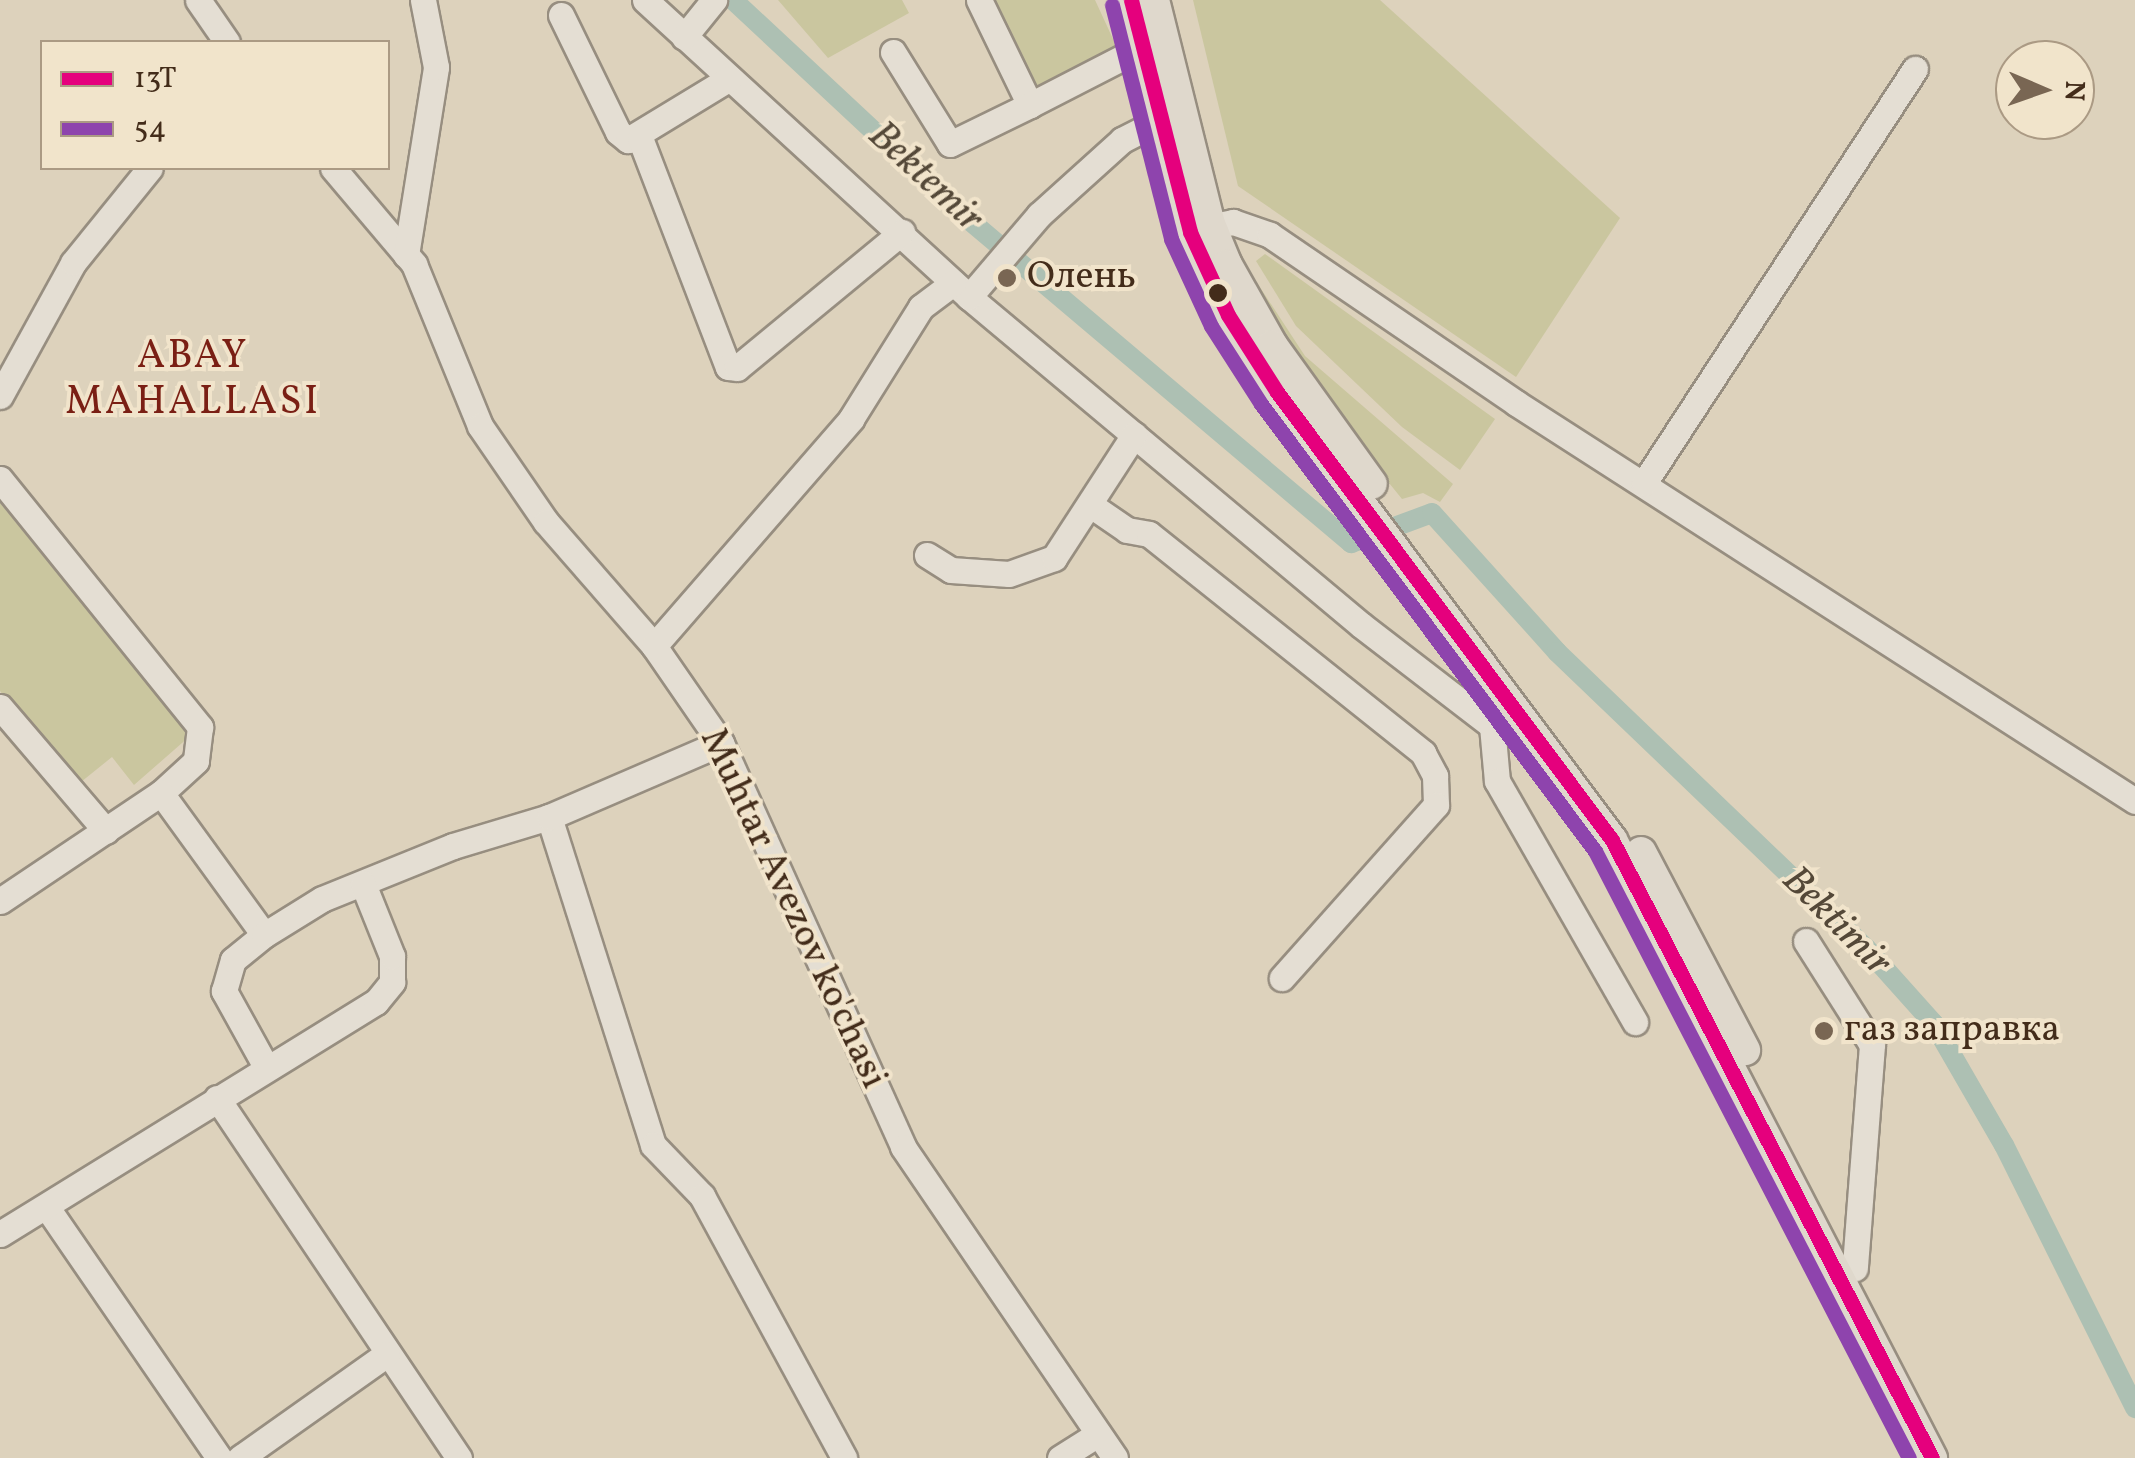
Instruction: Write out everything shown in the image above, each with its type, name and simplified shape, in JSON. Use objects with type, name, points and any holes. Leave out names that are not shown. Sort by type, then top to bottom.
[{"type":"main road","points":[[1131,0],[1144,48],[1170,114]]},
{"type":"main road","points":[[1154,0],[1170,114],[1200,228],[1251,354],[1368,496],[1612,840],[1932,1458]]},
{"type":"main road","points":[[1410,554],[1629,830],[1953,1458]]},
{"type":"street","points":[[198,0],[226,40]]},
{"type":"street","points":[[406,255],[436,68],[423,0]]},
{"type":"street","points":[[645,0],[961,290],[1134,435],[1492,726],[1537,738]]},
{"type":"street","points":[[979,0],[1030,105]]},
{"type":"street","points":[[684,37],[711,4]]},
{"type":"street","points":[[561,15],[618,132],[640,138],[730,78]]},
{"type":"street","points":[[893,52],[950,144],[1144,48]]},
{"type":"street","points":[[1644,483],[1916,69]]},
{"type":"street","points":[[654,646],[851,419],[921,307],[990,272],[1039,214],[1122,140],[1170,114]]},
{"type":"street","points":[[640,138],[728,367],[737,368],[902,232]]},
{"type":"street","points":[[0,396],[74,262],[148,170]]},
{"type":"street","name":"Muhtar Avezov ko'chasi","points":[[334,170],[406,255],[480,426],[546,522],[654,646],[720,743],[902,1147],[1115,1458]]},
{"type":"street","points":[[1200,228],[1233,222],[1270,235],[2135,801]]},
{"type":"street","points":[[928,555],[951,570],[1009,574],[1054,558],[1092,506],[1134,435]]},
{"type":"street","points":[[0,478],[200,727],[196,761],[161,793],[0,900]]},
{"type":"street","points":[[1092,506],[1127,530],[1149,534],[1423,754],[1435,776],[1436,805],[1282,978]]},
{"type":"street","points":[[0,707],[106,830]]},
{"type":"street","points":[[1492,726],[1498,781],[1635,1022]]},
{"type":"street","points":[[265,1065],[249,1047],[224,991],[233,960],[264,935],[322,899],[453,846],[549,817],[720,743]]},
{"type":"street","points":[[161,793],[264,935]]},
{"type":"street","points":[[549,817],[654,1145],[702,1196],[844,1458]]},
{"type":"street","points":[[0,1234],[48,1209],[265,1065],[376,1002],[392,982],[392,956],[363,884]]},
{"type":"street","points":[[1806,941],[1872,1045],[1855,1268]]},
{"type":"street","points":[[217,1098],[459,1458]]},
{"type":"street","points":[[48,1209],[219,1458]]},
{"type":"street","points":[[240,1458],[387,1354]]},
{"type":"street","points":[[1060,1458],[1098,1434]]},
{"type":"shaded area","points":[[778,0],[902,0],[909,13],[828,58]]},
{"type":"shaded area","points":[[993,0],[1095,0],[1119,52],[1036,91]]},
{"type":"shaded area","points":[[1193,0],[1380,0],[1620,218],[1516,377],[1238,186]]},
{"type":"shaded area","points":[[1265,254],[1495,419],[1460,470],[1402,427],[1296,326],[1256,261]]},
{"type":"shaded area","points":[[1248,269],[1305,356],[1453,484],[1440,502],[1423,493],[1402,499],[1278,333]]},
{"type":"shaded area","points":[[0,503],[190,736],[134,785],[112,757],[76,786],[0,691]]},
{"type":"waterway","name":"Bektimir","points":[[733,0],[968,219],[1351,543],[1432,513],[1557,652],[1866,948],[1934,1024],[2004,1145],[2135,1408]]},
{"type":"transit line","name":"13Т","points":[[1131,0],[1190,232],[1228,315],[1277,392],[1612,840],[1932,1458]]},
{"type":"transit line","name":"54","points":[[1112,5],[1171,239],[1211,326],[1261,404],[1595,851],[1909,1458]]},
{"type":"place","name":"Олень","points":[[1007,278]]},
{"type":"place","name":"газ заправка","points":[[1824,1031]]},
{"type":"district","name":"ABAY MAHALLASI","points":[[193,380]]},
{"type":"water label","name":"Bektemir","points":[[925,178]]}]
